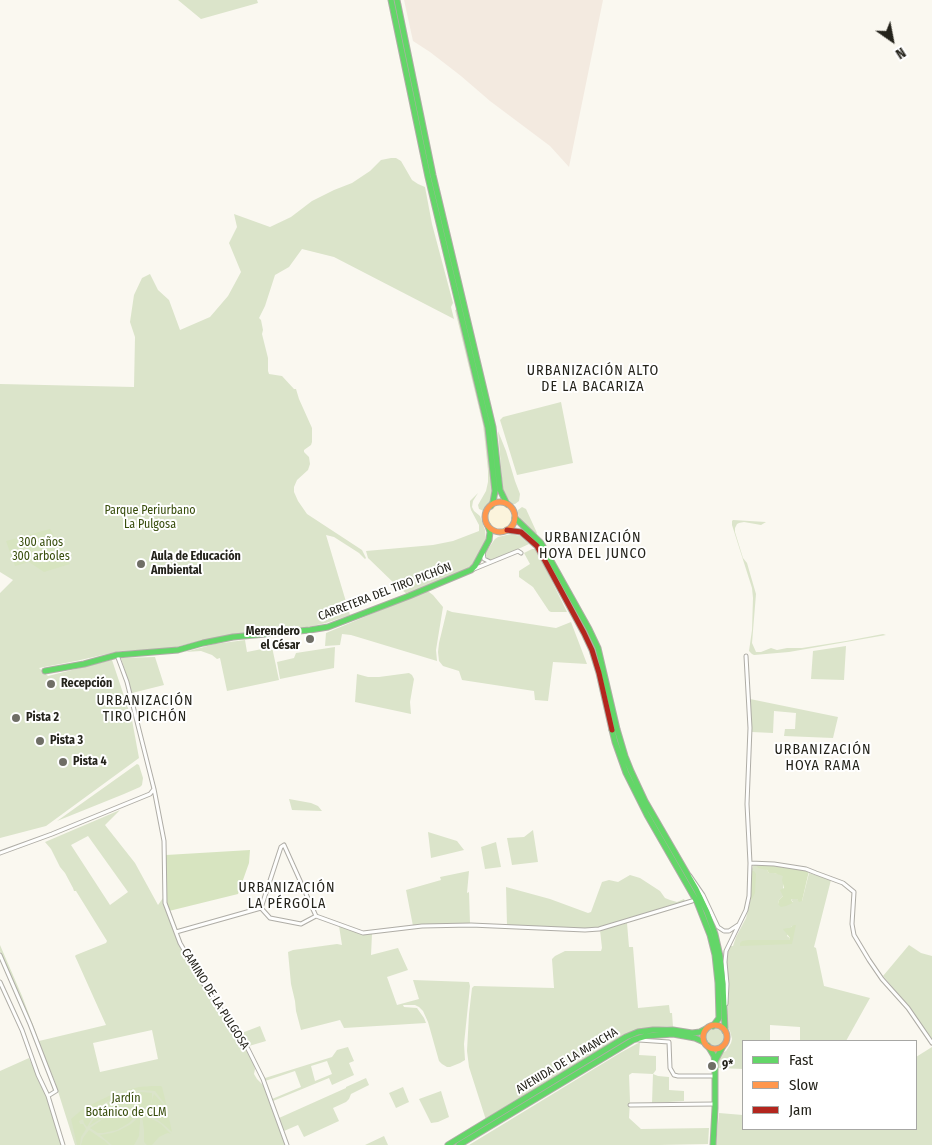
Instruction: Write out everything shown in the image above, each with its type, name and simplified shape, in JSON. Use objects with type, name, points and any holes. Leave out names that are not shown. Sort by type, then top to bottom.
[{"type":"main road","points":[[391,0],[428,177],[488,428],[495,491],[493,502],[486,515],[490,532],[489,540]]},
{"type":"main road","points":[[397,0],[433,175],[493,427],[500,490],[507,504],[513,509],[515,518],[541,543],[589,629],[598,648],[617,729],[628,764],[646,801],[703,904],[715,934],[722,971],[726,1037],[715,1062]]},
{"type":"main road","points":[[491,506],[498,503],[507,504]]},
{"type":"main road","points":[[469,571],[481,559],[483,551],[493,535],[505,531],[512,525],[515,518]]},
{"type":"main road","points":[[488,526],[495,531],[521,532],[537,546],[592,650],[615,742],[626,773],[696,902],[710,935],[715,955],[718,983],[719,1018],[714,1026]]},
{"type":"main road","name":"CARRETERA DEL TIRO PICHÓN","points":[[45,671],[84,664],[117,655],[178,650],[233,637],[328,627],[469,571]]},
{"type":"main road","points":[[702,1041],[706,1029],[714,1026],[721,1027],[725,1031]]},
{"type":"main road","name":"AVENIDA DE LA MANCHA","points":[[448,1145],[626,1037],[638,1032],[653,1030],[673,1030],[692,1033],[706,1029]]},
{"type":"main road","name":"AVENIDA DE LA MANCHA","points":[[459,1145],[633,1040],[646,1036],[673,1034],[702,1041]]},
{"type":"main road","points":[[702,1041],[714,1049],[723,1046]]},
{"type":"main road","points":[[702,1041],[714,1056],[715,1062],[713,1145]]},
{"type":"street","name":"CARRETERA DEL TIRO PICHÓN","points":[[469,571],[518,551],[522,553]]},
{"type":"street","points":[[481,559],[482,564],[489,563]]},
{"type":"street","name":"CAMINO DE LA PULGOSA","points":[[117,655],[127,682],[164,836],[165,903],[180,942],[203,983],[248,1049],[263,1079],[287,1145]]},
{"type":"street","points":[[724,1012],[727,998],[726,951],[746,910],[749,896],[750,863],[747,804],[750,728],[746,656]]},
{"type":"street","points":[[0,853],[150,794],[154,789]]},
{"type":"street","points":[[261,908],[281,847],[284,845],[316,916],[363,933],[422,926],[471,925],[599,929],[692,901]]},
{"type":"street","points":[[750,863],[774,864],[806,869],[843,883],[854,892],[852,924],[854,935],[882,979],[908,1008],[932,1043]]},
{"type":"street","points":[[686,872],[704,895],[716,925],[720,929],[724,931],[731,930],[738,926],[742,919]]},
{"type":"street","points":[[176,932],[261,908]]},
{"type":"street","points":[[261,908],[270,918],[301,924],[316,916]]},
{"type":"street","points":[[0,955],[56,1091],[48,1096]]},
{"type":"street","points":[[0,982],[22,1030],[38,1075],[48,1096],[63,1145]]},
{"type":"street","points":[[639,1040],[669,1042],[670,1068],[678,1076],[714,1076]]},
{"type":"street","points":[[630,1105],[714,1104]]},
{"type":"shaded area","points":[[404,0],[603,0],[569,167],[550,146],[490,101],[430,52],[413,41]]},
{"type":"green space","points":[[178,0],[257,0],[258,3],[201,19]]},
{"type":"green space","name":"Parque Periurbano La Pulgosa","points":[[391,158],[401,161],[412,180],[425,187],[432,224],[453,303],[451,307],[454,319],[334,257],[302,249],[289,267],[275,275],[259,318],[261,320],[262,334],[268,358],[269,374],[282,376],[296,389],[312,428],[311,445],[304,450],[309,457],[310,464],[308,470],[297,480],[294,487],[298,501],[307,514],[362,550],[366,558],[334,537],[326,535],[350,615],[303,628],[213,638],[167,649],[120,651],[39,668],[48,676],[112,660],[132,720],[139,758],[46,826],[0,838],[0,593],[13,580],[0,572],[0,384],[134,387],[135,337],[130,322],[134,295],[142,278],[150,274],[158,290],[169,300],[180,330],[210,317],[228,296],[241,272],[229,243],[237,227],[234,214],[270,227],[291,217],[312,201],[352,183],[370,171],[381,160]]},
{"type":"green space","points":[[457,309],[487,437],[493,494],[491,501],[484,511],[479,509],[478,505],[486,491],[488,482],[483,425],[455,310]]},
{"type":"green space","points":[[561,402],[573,463],[517,475],[500,420],[503,417]]},
{"type":"green space","points":[[498,431],[520,494],[519,501],[515,504],[512,504],[503,490]]},
{"type":"green space","points":[[478,493],[472,507],[480,516],[486,540],[472,565],[465,570],[407,594],[368,558],[366,551],[433,545],[453,541],[479,531],[479,525],[470,506],[470,501]]},
{"type":"green space","points":[[522,507],[526,509],[536,534],[520,519],[518,510]]},
{"type":"green space","points":[[733,520],[766,522],[761,525],[744,522],[737,524],[735,528],[756,594],[752,643],[756,652],[771,648],[777,650],[802,648],[886,635],[789,652],[752,654],[749,651],[752,630],[752,588],[732,525]]},
{"type":"green space","name":"300 años 300 arboles","points":[[50,529],[70,564],[44,572],[29,562],[15,566],[6,541]]},
{"type":"green space","points":[[511,534],[520,536],[529,544],[488,561],[485,553],[495,539]]},
{"type":"green space","points":[[536,549],[567,612],[549,611],[533,587],[519,577],[519,571],[530,564],[524,553]]},
{"type":"green space","points":[[424,592],[429,592],[433,595],[443,607],[436,650],[437,661],[351,635],[342,634],[340,645],[325,646],[326,633]]},
{"type":"green space","points":[[447,610],[556,628],[571,622],[587,664],[553,662],[548,701],[535,700],[534,691],[462,680],[459,671],[443,666],[439,661],[439,643]]},
{"type":"green space","points":[[245,640],[247,652],[272,647],[279,680],[227,691],[220,658],[217,659],[201,651],[185,652],[215,644]]},
{"type":"green space","points":[[846,646],[844,680],[811,679],[813,651]]},
{"type":"green space","points":[[335,647],[334,668],[280,679],[277,662],[294,658],[296,653]]},
{"type":"green space","points":[[155,657],[164,685],[132,693],[121,658]]},
{"type":"green space","points":[[409,673],[414,679],[410,702],[411,714],[355,702],[357,674],[379,677]]},
{"type":"green space","points":[[750,699],[838,717],[833,738],[784,736],[785,729],[795,729],[796,713],[774,711],[773,733],[752,732]]},
{"type":"green space","points":[[137,764],[143,778],[140,787],[57,821]]},
{"type":"green space","points":[[289,799],[311,803],[318,806],[322,811],[292,810]]},
{"type":"green space","name":"Jardín Botánico de CLM","points":[[120,810],[105,825],[135,863],[158,905],[163,898],[175,932],[204,988],[253,1061],[254,1074],[264,1086],[285,1145],[75,1145],[55,1082],[0,951],[0,945],[39,1041],[106,1025],[75,956],[107,941],[45,842]],"holes":[[[88,836],[128,892],[110,905],[71,845]],[[152,1030],[158,1059],[100,1072],[93,1043]]]},
{"type":"green space","points":[[533,830],[538,862],[512,865],[507,838],[524,837]]},
{"type":"green space","points":[[428,832],[457,841],[464,850],[431,858]]},
{"type":"green space","points":[[496,842],[501,867],[485,869],[481,847]]},
{"type":"green space","points":[[250,850],[249,863],[238,894],[169,911],[166,903],[166,855]]},
{"type":"green space","points":[[759,864],[769,873],[783,875],[783,896],[778,904],[793,902],[791,900],[794,898],[802,901],[809,873],[831,880],[814,947],[816,948],[824,986],[870,998],[847,1040],[800,1040],[800,1027],[770,1025],[770,1040],[742,1040],[742,1069],[718,1068],[720,1054],[726,1051],[732,1039],[728,1028],[727,1016],[729,988],[726,955],[729,946],[733,946],[746,918],[754,871],[752,869],[753,866]],"holes":[[[792,926],[792,944],[748,940],[789,940],[790,938],[787,936]]]},
{"type":"green space","points":[[759,864],[809,871],[802,901],[799,902],[797,899],[792,899],[793,903],[781,907],[778,904],[783,896],[780,890],[784,888],[783,876],[758,868]]},
{"type":"green space","points":[[469,871],[467,893],[469,892],[470,923],[413,926],[406,890],[441,880],[440,877]]},
{"type":"green space","points":[[752,871],[756,874],[755,893],[752,899],[750,898]]},
{"type":"green space","points":[[630,875],[640,878],[660,891],[665,898],[677,902],[684,899],[685,901],[597,928],[507,925],[506,887],[550,899],[588,913],[591,912],[602,882],[609,880],[618,882]]},
{"type":"green space","points":[[627,923],[629,947],[633,947],[638,1008],[669,1005],[670,1013],[672,1013],[673,1027],[641,1029],[486,1120],[469,1067],[467,1051],[472,988],[474,986],[554,988],[552,959],[555,956],[565,951],[601,951],[600,930]]},
{"type":"green space","points":[[796,925],[792,944],[740,946],[742,941],[748,940],[789,940],[790,938],[783,929]]},
{"type":"green space","points":[[339,926],[362,934],[372,934],[371,955],[398,948],[408,970],[387,977],[397,1005],[419,999],[413,980],[469,982],[464,1044],[465,1060],[450,1067],[439,1061],[428,1022],[423,1011],[415,1005],[403,1005],[404,1007],[417,1008],[426,1023],[344,1028],[340,1020],[301,1030],[291,984],[288,952],[337,944],[342,945]]},
{"type":"green space","points":[[909,945],[921,953],[932,956],[932,1041],[912,1010],[883,976]]},
{"type":"green space","points":[[260,1026],[266,1041],[248,1046],[239,1034]]},
{"type":"green space","points":[[711,1028],[719,1028],[724,1033],[722,1044],[711,1046],[706,1041],[706,1033]]},
{"type":"green space","points":[[640,1042],[639,1055],[656,1056],[656,1070],[653,1074],[632,1073],[629,1075],[629,1118],[641,1129],[709,1128],[708,1144],[469,1145],[620,1053]]},
{"type":"green space","points":[[348,1047],[354,1061],[349,1063],[354,1075],[332,1085],[329,1078],[273,1101],[272,1099],[301,1087],[295,1071],[265,1081],[265,1078],[332,1057],[337,1050]],"holes":[[[327,1061],[332,1074],[315,1081],[311,1066]]]},
{"type":"green space","points":[[932,1047],[932,1145],[716,1145],[719,1113],[742,1115],[742,1130],[917,1130],[917,1056]]},
{"type":"green space","points":[[29,1058],[47,1098],[61,1145],[0,1145],[0,1071]]},
{"type":"green space","points":[[653,1074],[669,1077],[669,1090],[684,1091],[684,1101],[652,1103]]},
{"type":"green space","points":[[366,1078],[369,1085],[351,1094],[346,1102],[333,1108],[339,1121],[304,1137],[298,1125],[284,1131],[279,1118]]},
{"type":"green space","points":[[139,1087],[162,1087],[167,1107],[155,1091],[142,1090],[121,1093]]},
{"type":"green space","points":[[403,1087],[409,1102],[396,1108],[389,1093]]},
{"type":"green space","points":[[441,1091],[449,1117],[431,1123],[419,1099]]},
{"type":"green space","name":"Jardín Botánico de CLM","points":[[142,1092],[152,1093],[152,1102],[142,1112],[117,1113],[104,1117],[89,1126],[98,1113],[118,1096]]},
{"type":"green space","points":[[113,1094],[114,1097],[95,1113],[87,1127],[83,1119],[79,1121],[86,1129],[81,1137],[80,1145],[77,1145],[71,1119],[84,1108]]},
{"type":"green space","points":[[154,1094],[165,1106],[172,1132],[155,1118],[142,1114],[150,1105]]},
{"type":"green space","points":[[127,1113],[137,1115],[129,1123],[117,1130],[98,1133],[90,1128],[112,1115]]},
{"type":"green space","points":[[140,1116],[139,1136],[134,1145],[112,1145],[100,1135],[120,1130]]},
{"type":"green space","points":[[142,1116],[161,1124],[171,1134],[165,1134],[159,1137],[152,1145],[147,1145],[144,1142]]},
{"type":"green space","points":[[89,1130],[109,1145],[81,1145],[83,1138]]},
{"type":"green space","points":[[384,1136],[388,1145],[365,1145]]},
{"type":"sand","points":[[500,505],[509,508],[512,517],[509,526],[500,529],[491,526],[488,517],[491,508]]},
{"type":"traffic: fast","points":[[391,0],[428,177],[488,428],[495,491],[491,506]]},
{"type":"traffic: fast","points":[[397,0],[433,175],[493,427],[500,490],[507,504]]},
{"type":"traffic: fast","points":[[515,518],[541,543],[589,629],[598,648],[617,729],[631,771],[645,801],[696,889],[707,912],[720,956],[725,1031]]},
{"type":"traffic: fast","points":[[45,671],[84,664],[117,655],[178,650],[233,637],[328,627],[471,570],[489,540],[490,532],[488,526]]},
{"type":"traffic: fast","points":[[612,730],[626,773],[647,815],[697,902],[710,935],[715,955],[718,983],[719,1018],[713,1026]]},
{"type":"traffic: fast","points":[[448,1145],[626,1037],[638,1032],[653,1030],[673,1030],[692,1033],[706,1029]]},
{"type":"traffic: fast","points":[[459,1145],[633,1040],[646,1036],[673,1034],[695,1038],[704,1042]]},
{"type":"traffic: fast","points":[[708,1046],[715,1062],[713,1145]]},
{"type":"traffic: fast","points":[[715,1061],[723,1046]]},
{"type":"traffic: slow","points":[[500,502],[506,503],[514,511],[515,517],[514,523],[506,531],[500,532],[494,531],[486,523],[485,517],[486,511],[494,503],[500,502]]},
{"type":"traffic: slow","points":[[715,1025],[723,1029],[727,1037],[723,1045],[715,1049],[707,1045],[703,1037],[707,1029],[715,1025]]},
{"type":"traffic: jam","points":[[507,530],[521,532],[537,546],[584,633],[592,650],[599,673],[612,730]]},
{"type":"place","name":"Aula de Educación Ambiental","points":[[141,564]]},
{"type":"place","name":"Merendero el César","points":[[310,639]]},
{"type":"place","name":"Recepción","points":[[51,684]]},
{"type":"place","name":"Pista 2","points":[[16,718]]},
{"type":"place","name":"Pista 3","points":[[40,741]]},
{"type":"place","name":"Pista 4","points":[[63,762]]},
{"type":"place","name":"9*","points":[[712,1066]]},
{"type":"district","name":"URBANIZACIÓN ALTO DE LA BACARIZA","points":[[593,380]]},
{"type":"district","name":"URBANIZACIÓN HOYA DEL JUNCO","points":[[593,546]]},
{"type":"district","name":"URBANIZACIÓN TIRO PICHÓN","points":[[145,710]]},
{"type":"district","name":"URBANIZACIÓN HOYA RAMA","points":[[823,758]]},
{"type":"district","name":"URBANIZACIÓN LA PÉRGOLA","points":[[287,896]]}]
